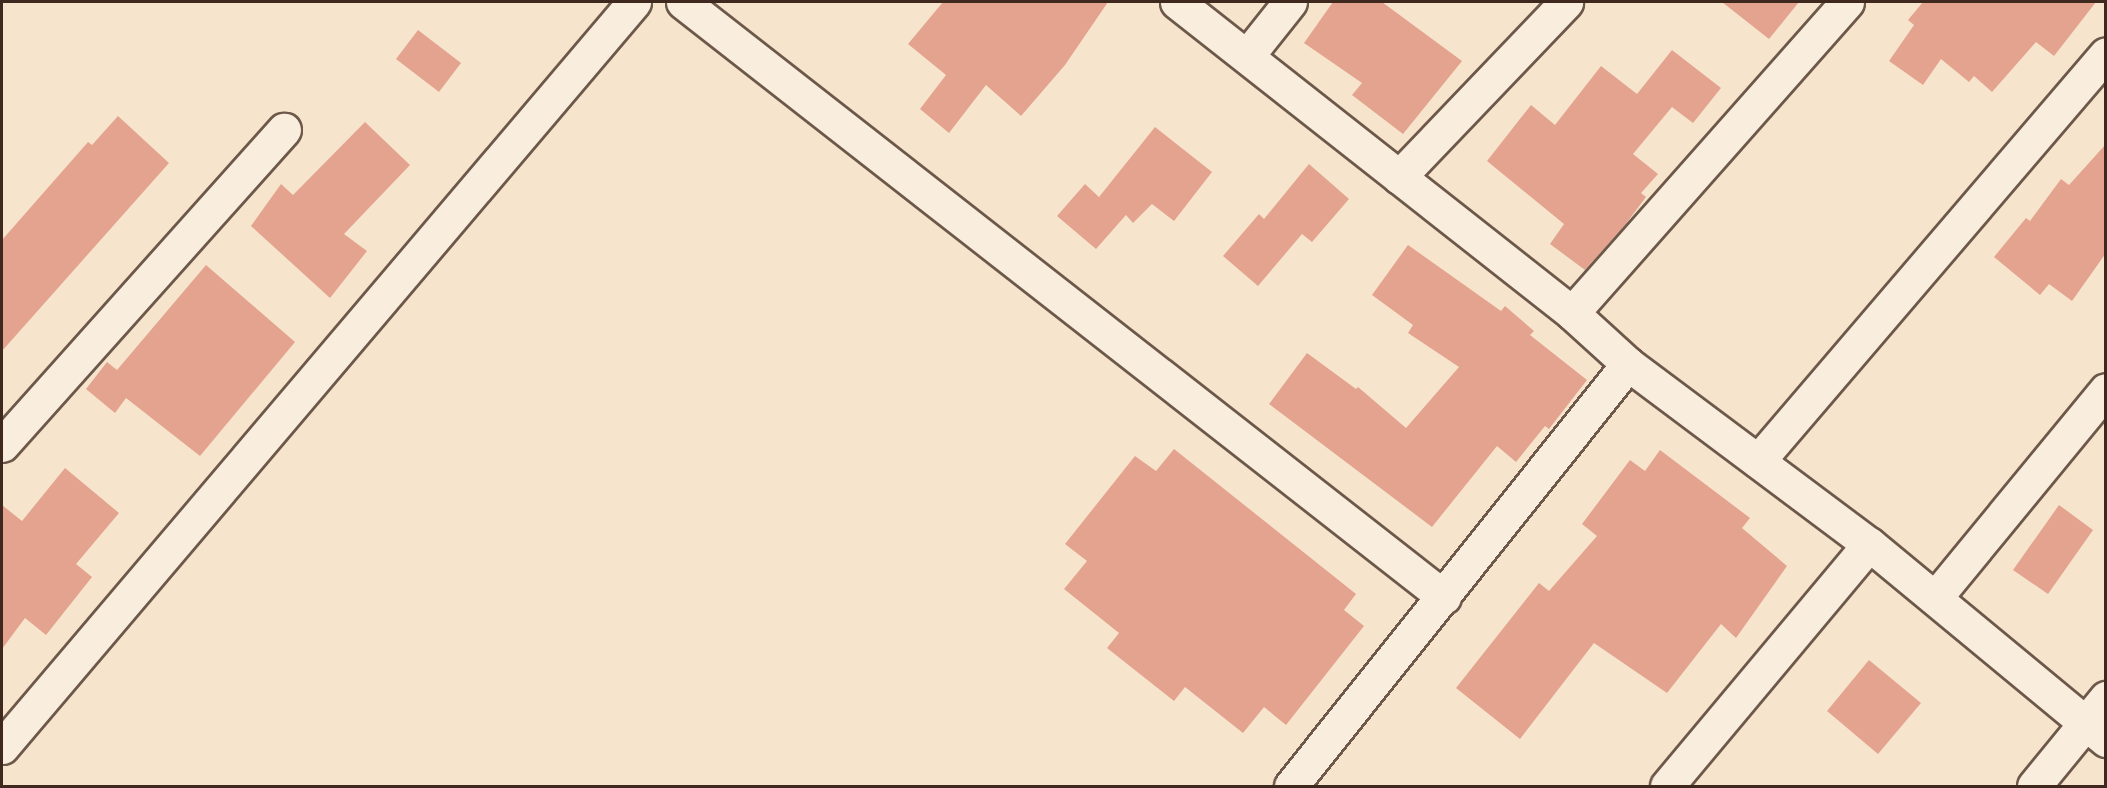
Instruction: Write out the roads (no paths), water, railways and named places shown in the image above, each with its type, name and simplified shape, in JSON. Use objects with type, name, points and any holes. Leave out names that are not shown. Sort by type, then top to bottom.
[{"type":"street","points":[[2,747],[634,2]]},
{"type":"street","points":[[683,2],[1444,597]]},
{"type":"street","points":[[1177,2],[1572,313],[1628,364],[1758,460],[1869,544],[1935,598],[2099,720],[2034,786]]},
{"type":"street","points":[[1246,56],[1290,2]]},
{"type":"street","points":[[1399,177],[1566,2]]},
{"type":"street","points":[[1572,313],[1847,2]]},
{"type":"street","points":[[1758,460],[2106,54]]},
{"type":"street","points":[[2,445],[284,130]]},
{"type":"street","points":[[1291,786],[1628,364]]},
{"type":"street","points":[[1935,598],[2106,390]]},
{"type":"street","points":[[1666,786],[1869,544]]}]
